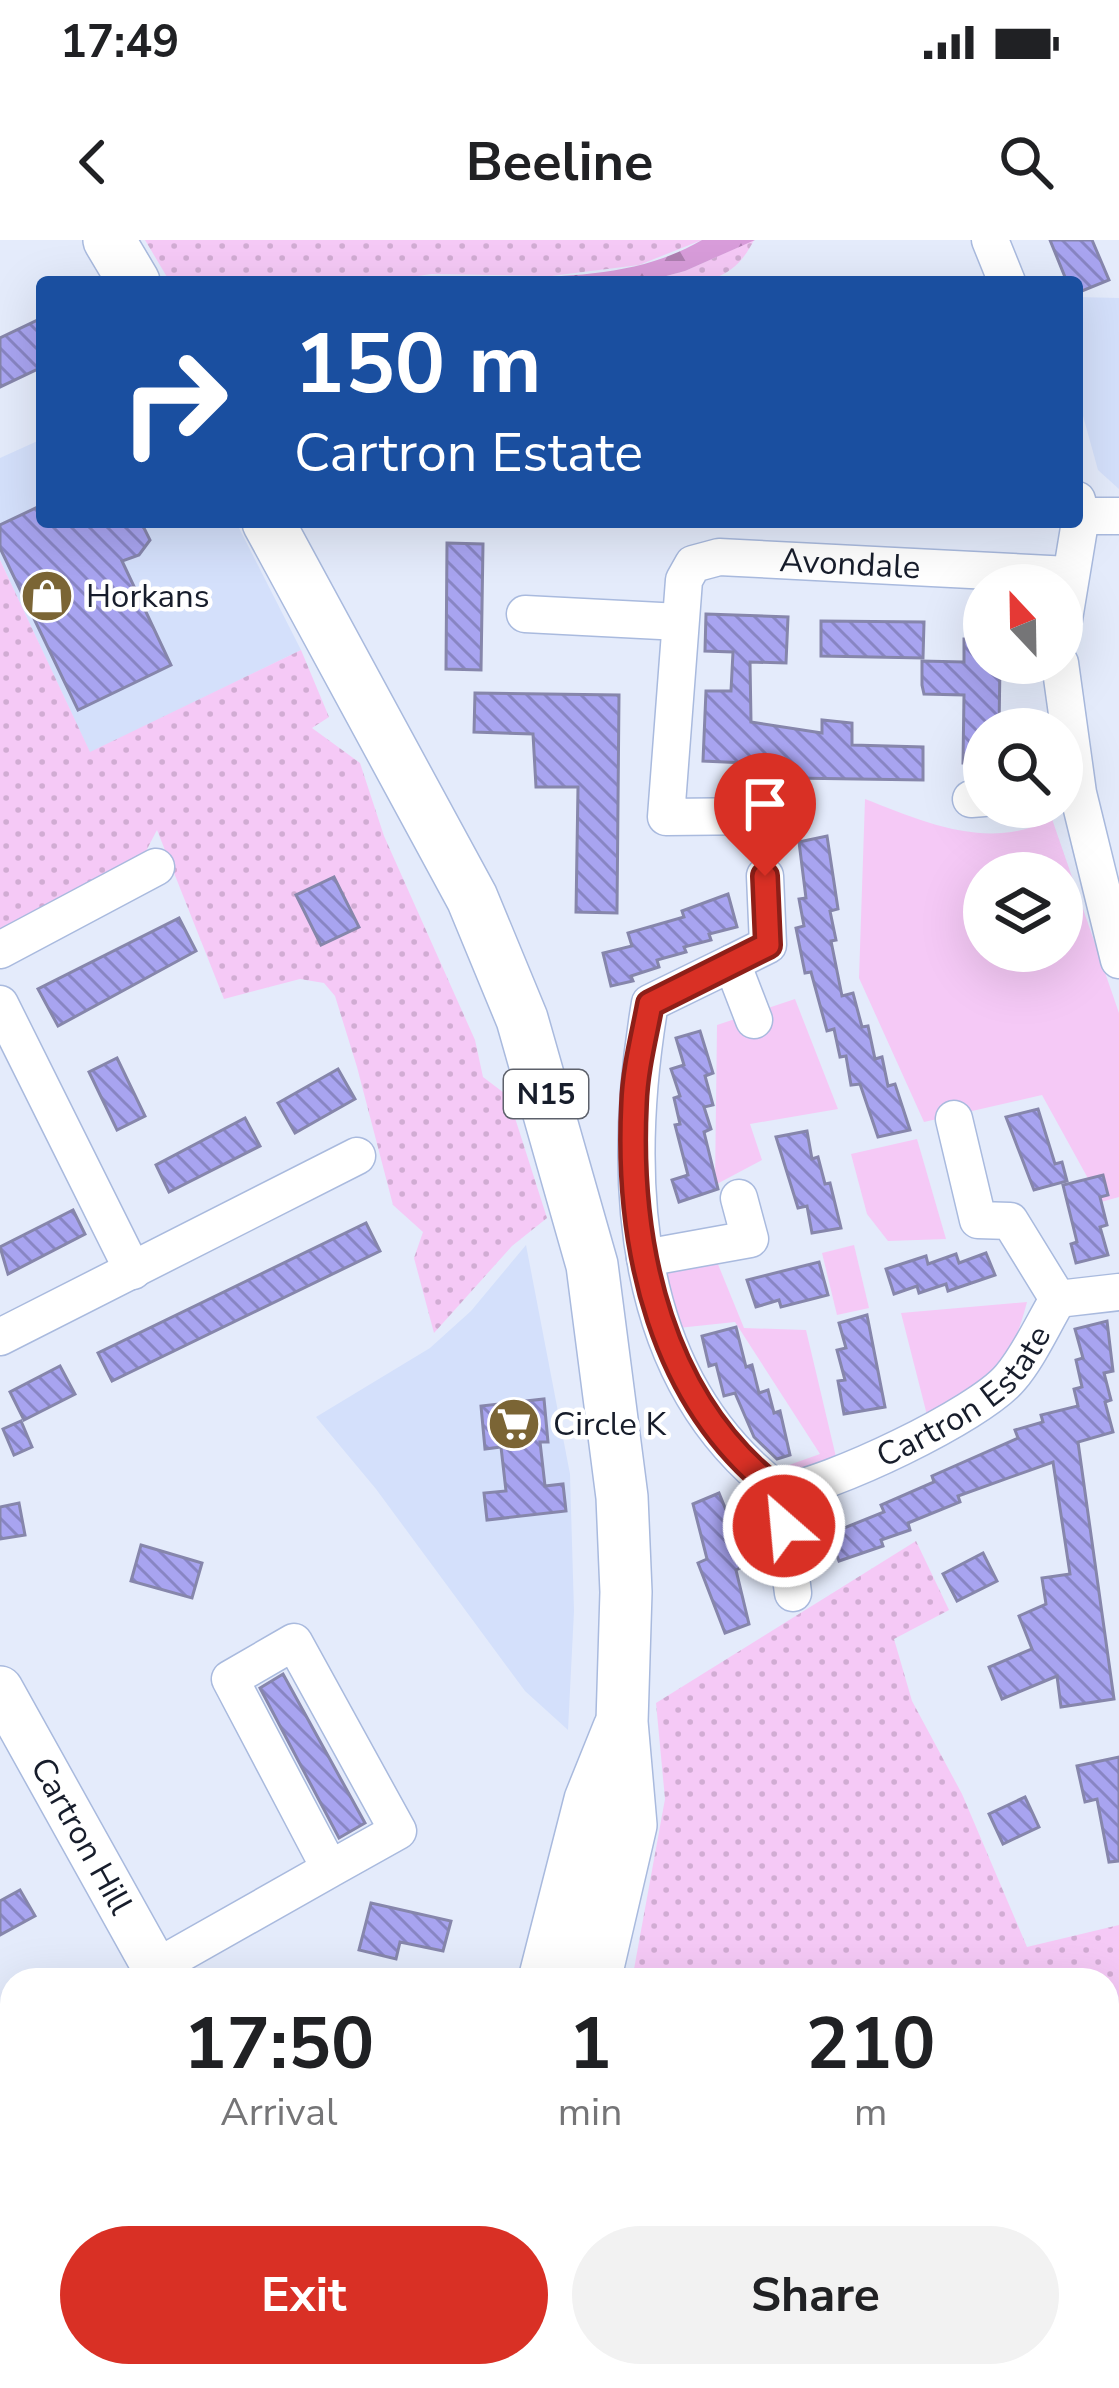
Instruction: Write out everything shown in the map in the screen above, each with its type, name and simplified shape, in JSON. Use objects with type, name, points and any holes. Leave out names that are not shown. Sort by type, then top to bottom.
[{"type":"highway","points":[[109,240],[130,276]]},
{"type":"highway","name":"N15","points":[[271,528],[472,898],[523,1019],[592,1264],[617,1441],[626,1592],[622,1722],[631,1825],[599,1968]]},
{"type":"highway","name":"N15","points":[[547,1968],[590,1800],[622,1722]]},
{"type":"main road","name":"Cartron Hill","points":[[3,1702],[156,1968]]},
{"type":"street","points":[[990,240],[1005,276]]},
{"type":"street","points":[[1083,509],[1119,516]]},
{"type":"street","points":[[1071,564],[1076,528]]},
{"type":"street","name":"Avondale","points":[[765,816],[666,817],[684,580],[693,564],[718,557],[963,570]]},
{"type":"street","points":[[525,614],[680,622]]},
{"type":"street","points":[[1080,828],[1119,960]]},
{"type":"street","points":[[0,950],[156,867]]},
{"type":"street","points":[[765,876],[768,945],[650,1004],[634,1101],[645,1258],[660,1317],[693,1400],[744,1465],[780,1492],[793,1593]]},
{"type":"street","points":[[731,963],[754,1020]]},
{"type":"street","points":[[0,1004],[133,1271]]},
{"type":"street","name":"Cartron Estate","points":[[954,1118],[979,1220],[1010,1221],[1058,1299]]},
{"type":"street","points":[[0,1337],[357,1156]]},
{"type":"street","points":[[645,1258],[750,1240],[740,1198]]},
{"type":"street","name":"Cartron Estate","points":[[1058,1299],[1119,1292]]},
{"type":"street","name":"Cartron Estate","points":[[780,1492],[810,1489],[942,1424],[1010,1380],[1058,1299]]},
{"type":"street","points":[[169,1968],[398,1831],[294,1642],[230,1679],[330,1868]]},
{"type":"shaded area","points":[[145,240],[702,240],[639,265],[551,276],[166,276]]},
{"type":"shaded area","points":[[754,240],[733,268],[721,275],[666,276]]},
{"type":"shaded area","points":[[1083,297],[1119,298],[1119,489],[1098,470],[1083,416]]},
{"type":"shaded area","points":[[36,442],[36,528],[239,528],[301,650],[90,753],[0,560],[0,458]]},
{"type":"shaded area","points":[[0,560],[90,752],[301,650],[329,717],[312,728],[360,763],[384,836],[475,1040],[483,1077],[508,1096],[547,1218],[512,1246],[434,1333],[414,1258],[423,1232],[393,1205],[335,996],[324,983],[300,979],[224,999],[157,830],[145,853],[0,931]]},
{"type":"shaded area","points":[[865,799],[958,830],[1005,833],[1055,828],[1063,852],[963,852],[963,972],[1083,972],[1083,909],[1119,1013],[1119,1197],[1101,1202],[1042,1095],[924,1122],[859,978]]},
{"type":"shaded area","points":[[795,999],[838,1109],[750,1124],[762,1160],[715,1185],[717,1025]]},
{"type":"shaded area","points":[[917,1139],[946,1239],[888,1241],[867,1214],[851,1154]]},
{"type":"shaded area","points":[[526,1245],[570,1474],[574,1611],[568,1730],[525,1691],[376,1489],[316,1417],[430,1348],[471,1311]]},
{"type":"shaded area","points":[[854,1245],[869,1308],[837,1315],[822,1253]]},
{"type":"shaded area","points":[[715,1257],[744,1328],[806,1330],[836,1457],[794,1481],[775,1470],[820,1454],[735,1322],[678,1328],[662,1266]]},
{"type":"shaded area","points":[[1027,1302],[1012,1345],[993,1372],[927,1415],[901,1313]]},
{"type":"shaded area","points":[[916,1541],[949,1610],[894,1639],[912,1701],[962,1794],[1027,1947],[1119,1925],[1119,1968],[634,1968],[665,1799],[656,1703]]},
{"type":"green space","points":[[702,240],[755,240],[666,276],[555,276],[625,268],[664,258]]},
{"type":"building","points":[[1050,240],[1092,240],[1109,280],[1083,291],[1083,276],[1065,276]]},
{"type":"building","points":[[36,321],[36,370],[0,387],[0,338]]},
{"type":"building","name":"Horkans","points":[[36,508],[36,528],[144,528],[150,540],[139,555],[122,561],[171,665],[78,710],[0,548],[0,525]]},
{"type":"building","points":[[447,543],[483,544],[481,670],[446,669]]},
{"type":"building","points":[[706,614],[788,617],[786,663],[750,662],[751,722],[822,733],[822,720],[852,723],[852,745],[923,747],[923,780],[792,778],[792,765],[703,761],[706,691],[731,691],[733,652],[705,651]]},
{"type":"building","points":[[821,621],[924,622],[923,658],[821,656]]},
{"type":"building","points":[[922,661],[963,662],[963,684],[1000,684],[999,708],[964,708],[964,695],[924,694]]},
{"type":"building","points":[[475,693],[619,695],[617,913],[576,912],[578,787],[536,787],[533,734],[474,732]]},
{"type":"building","points":[[827,836],[838,909],[830,911],[836,940],[831,941],[842,996],[853,993],[862,1027],[868,1026],[875,1059],[882,1057],[888,1086],[895,1084],[910,1130],[878,1137],[860,1084],[851,1085],[846,1056],[840,1057],[834,1029],[827,1031],[811,972],[805,973],[796,928],[804,926],[799,899],[806,898],[799,842]]},
{"type":"building","points":[[334,877],[359,927],[321,945],[296,895]]},
{"type":"building","points":[[728,894],[737,927],[709,934],[711,940],[684,947],[686,952],[657,960],[659,967],[631,976],[633,981],[611,986],[603,953],[632,946],[628,933],[684,917],[682,911]]},
{"type":"building","points":[[179,918],[196,951],[58,1026],[38,989]]},
{"type":"building","points":[[700,1031],[713,1073],[705,1076],[713,1105],[704,1107],[711,1129],[704,1132],[718,1189],[679,1202],[672,1180],[688,1175],[675,1125],[680,1124],[674,1098],[680,1096],[671,1069],[684,1065],[676,1038]]},
{"type":"building","points":[[117,1058],[145,1116],[117,1130],[89,1072]]},
{"type":"building","points":[[338,1069],[355,1099],[295,1133],[278,1103]]},
{"type":"building","points":[[1038,1109],[1055,1164],[1062,1162],[1067,1181],[1034,1190],[1006,1117]]},
{"type":"building","points":[[245,1118],[260,1146],[169,1192],[156,1165]]},
{"type":"building","points":[[807,1131],[812,1159],[818,1157],[825,1184],[830,1183],[841,1228],[812,1233],[807,1206],[798,1208],[776,1137]]},
{"type":"building","points":[[1103,1175],[1108,1195],[1100,1197],[1107,1225],[1100,1227],[1108,1255],[1076,1263],[1071,1244],[1077,1242],[1063,1185]]},
{"type":"building","points":[[73,1210],[85,1234],[8,1274],[0,1247]]},
{"type":"building","points":[[366,1223],[380,1251],[112,1381],[98,1353]]},
{"type":"building","points":[[986,1253],[995,1275],[948,1291],[946,1284],[919,1293],[917,1286],[894,1294],[886,1269],[926,1256],[928,1264],[956,1254],[959,1263]]},
{"type":"building","points":[[819,1262],[828,1295],[781,1307],[779,1300],[756,1307],[747,1280]]},
{"type":"building","points":[[867,1315],[885,1407],[844,1414],[838,1381],[845,1380],[837,1350],[846,1348],[839,1323]]},
{"type":"building","points":[[1107,1321],[1113,1371],[1104,1373],[1111,1400],[1105,1402],[1113,1432],[1078,1442],[1114,1699],[1061,1707],[1057,1676],[1002,1699],[989,1667],[1032,1649],[1019,1616],[1046,1604],[1042,1578],[1070,1574],[1053,1462],[958,1496],[960,1502],[908,1523],[910,1530],[881,1540],[883,1546],[839,1561],[829,1534],[884,1512],[881,1505],[934,1482],[932,1476],[1018,1438],[1015,1430],[1043,1422],[1041,1415],[1078,1406],[1074,1389],[1082,1387],[1076,1360],[1083,1358],[1075,1329]]},
{"type":"building","points":[[736,1327],[746,1367],[752,1365],[759,1393],[768,1390],[774,1413],[780,1411],[790,1455],[777,1459],[754,1437],[735,1393],[724,1396],[716,1364],[709,1366],[702,1336]]},
{"type":"building","points":[[60,1366],[75,1394],[24,1420],[10,1392]]},
{"type":"building","points":[[544,1399],[548,1442],[540,1442],[545,1486],[563,1484],[566,1511],[487,1520],[484,1493],[506,1491],[501,1447],[485,1449],[481,1406]]},
{"type":"building","points":[[21,1421],[32,1447],[14,1455],[3,1429]]},
{"type":"building","points":[[719,1493],[737,1537],[731,1540],[742,1567],[736,1570],[749,1624],[725,1633],[698,1563],[707,1559],[693,1504]]},
{"type":"building","points":[[19,1503],[25,1535],[0,1539],[0,1507]]},
{"type":"building","points":[[141,1545],[202,1563],[192,1598],[131,1581]]},
{"type":"building","points":[[983,1553],[997,1581],[957,1601],[943,1574]]},
{"type":"building","points":[[283,1674],[365,1823],[339,1838],[260,1688]]},
{"type":"building","points":[[1119,1757],[1119,1861],[1109,1862],[1097,1799],[1085,1802],[1077,1766]]},
{"type":"building","points":[[1025,1797],[1039,1827],[1003,1844],[989,1814]]},
{"type":"building","points":[[20,1890],[35,1916],[0,1935],[0,1901]]},
{"type":"building","points":[[371,1903],[451,1921],[443,1951],[400,1942],[396,1959],[359,1950]]},
{"type":"place","name":"Horkans","points":[[47,596]]},
{"type":"place","name":"Circle K","points":[[514,1424]]},
{"type":"route","points":[[765,876],[768,945],[650,1004],[634,1101],[634,1142],[637,1207],[660,1317],[693,1400],[744,1465],[780,1492],[784,1526]]}]
